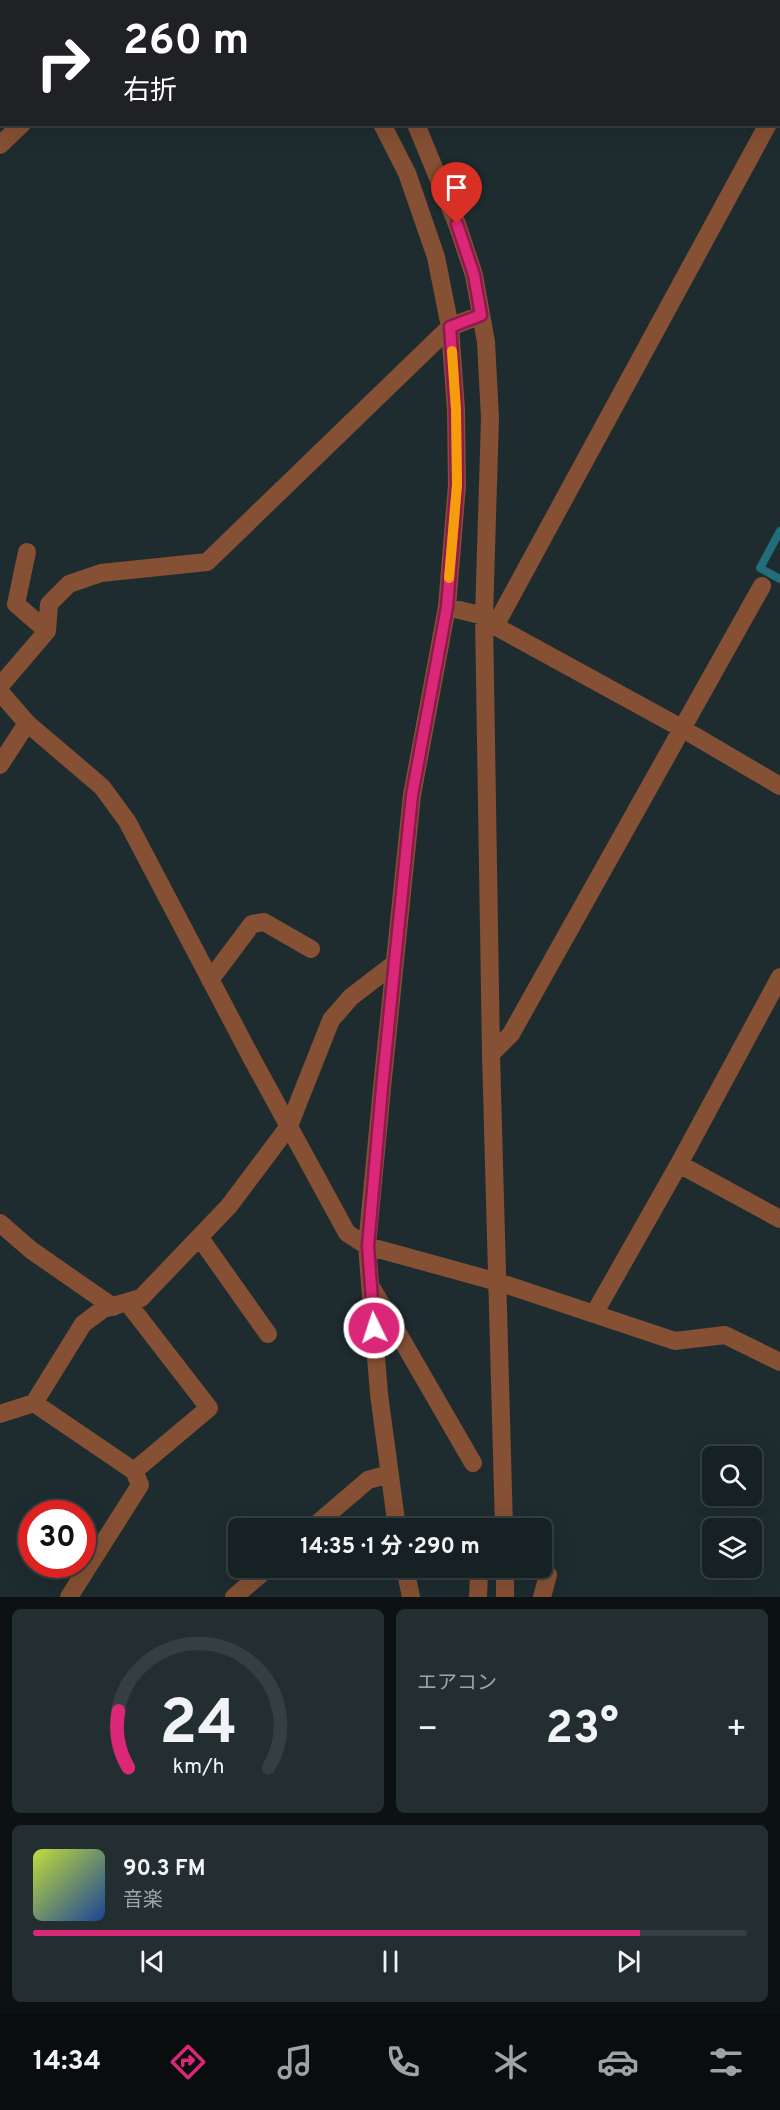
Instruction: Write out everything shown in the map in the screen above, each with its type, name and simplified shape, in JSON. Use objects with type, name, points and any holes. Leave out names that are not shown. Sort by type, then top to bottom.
[{"type":"street","points":[[0,145],[20,126]]},
{"type":"street","points":[[383,126],[407,172],[436,257],[450,327],[456,410],[457,485],[447,607],[412,795],[368,1246],[379,1394],[396,1518]]},
{"type":"street","points":[[417,126],[457,224],[474,275],[486,342],[490,418],[491,1054],[504,1518]]},
{"type":"street","points":[[490,621],[767,126]]},
{"type":"street","points":[[0,686],[47,631],[49,604],[69,584],[101,573],[207,562],[450,327],[481,315]]},
{"type":"street","points":[[27,552],[16,604],[47,631]]},
{"type":"street","points":[[491,1054],[512,1034],[762,586]]},
{"type":"street","points":[[447,607],[490,621],[780,786]]},
{"type":"street","points":[[0,692],[27,723],[102,787],[127,821],[347,1233],[368,1246],[498,1282],[675,1341],[725,1335],[780,1362]]},
{"type":"street","points":[[0,765],[27,723]]},
{"type":"street","points":[[210,980],[252,924],[264,922],[311,949]]},
{"type":"street","points":[[0,1414],[34,1403],[83,1324],[103,1309],[141,1298],[230,1206],[289,1126],[331,1020],[351,997],[394,964]]},
{"type":"street","points":[[594,1314],[680,1164],[780,977]]},
{"type":"street","points":[[680,1164],[780,1219]]},
{"type":"street","points":[[0,1223],[31,1250],[120,1305],[209,1408],[134,1471]]},
{"type":"street","points":[[200,1238],[268,1334]]},
{"type":"street","points":[[370,1285],[473,1462]]},
{"type":"street","points":[[34,1403],[134,1471],[140,1485],[69,1597]]},
{"type":"street","points":[[324,1518],[368,1480],[389,1474]]},
{"type":"street","points":[[234,1597],[256,1578]]},
{"type":"street","points":[[407,1578],[411,1597]]},
{"type":"street","points":[[543,1597],[547,1578]]},
{"type":"street","points":[[478,1592],[505,1583]]},
{"type":"waterway","points":[[780,531],[760,568],[780,579]]},
{"type":"slow traffic","points":[[449,578],[457,485],[452,351]]},
{"type":"route","points":[[374,1328],[368,1246],[382,1088],[412,795],[447,607],[457,485],[456,410],[450,327],[481,315],[474,275],[457,224]]}]
